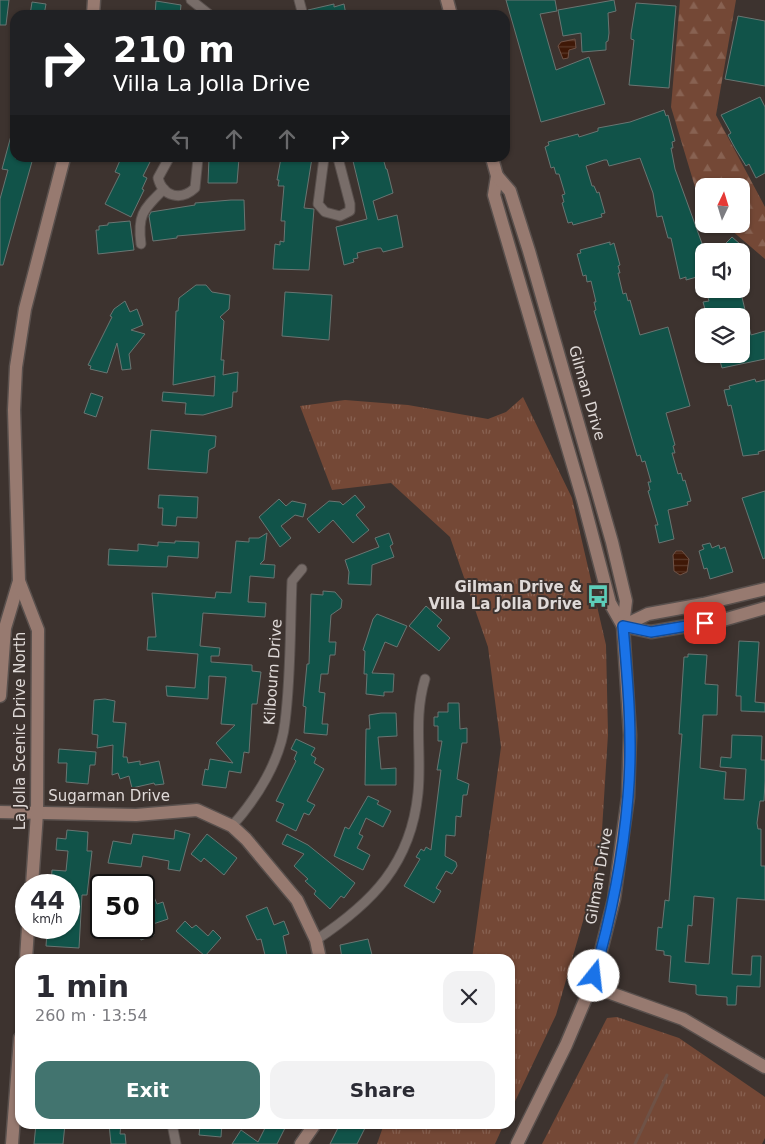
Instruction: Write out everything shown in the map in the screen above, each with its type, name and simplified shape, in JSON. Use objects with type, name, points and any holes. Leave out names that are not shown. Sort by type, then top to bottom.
[{"type":"main road","name":"La Jolla Scenic Drive North","points":[[33,874],[37,813],[38,630],[20,581],[14,410],[16,367],[25,309],[63,162]]},
{"type":"main road","name":"Gilman Drive","points":[[493,162],[497,176],[494,195],[496,204],[583,500],[610,603],[623,626]]},
{"type":"main road","name":"Gilman Drive","points":[[497,176],[510,191],[590,462],[626,601],[623,626],[630,735],[628,797],[614,899],[590,986],[566,1045],[517,1144]]},
{"type":"main road","name":"La Jolla Scenic Drive North","points":[[0,696],[5,628],[20,581]]},
{"type":"main road","points":[[623,626],[648,614],[703,604],[765,589]]},
{"type":"main road","points":[[623,626],[651,632],[723,620],[765,608]]},
{"type":"main road","name":"Sugarman Drive","points":[[0,812],[136,815],[197,810],[232,826],[246,839],[297,900],[316,940],[319,954]]},
{"type":"main road","points":[[26,954],[27,939]]},
{"type":"main road","points":[[590,986],[682,1020],[765,1067]]},
{"type":"main road","points":[[12,1144],[15,1104]]},
{"type":"main road","points":[[301,1144],[312,1129]]},
{"type":"street","points":[[191,0],[203,10]]},
{"type":"street","points":[[167,162],[158,178],[164,189],[169,194],[187,196],[195,188],[198,162]]},
{"type":"street","points":[[323,162],[318,204],[325,212],[340,216],[350,211],[350,204],[339,162]]},
{"type":"street","points":[[141,244],[140,218],[145,208],[164,189]]},
{"type":"street","name":"Kilbourn Drive","points":[[232,826],[248,807],[272,767],[285,724],[292,581],[302,568]]},
{"type":"street","points":[[316,940],[346,920],[368,902],[395,866],[408,838],[418,793],[418,702],[425,679]]},
{"type":"street","points":[[173,1129],[176,1144]]},
{"type":"green space","points":[[680,0],[736,0],[716,115],[750,178],[695,178],[695,187],[671,107]]},
{"type":"green space","points":[[750,179],[765,207],[765,259],[750,246],[750,243],[746,243],[735,233],[750,233]]},
{"type":"green space","points":[[523,397],[572,498],[606,645],[608,734],[600,862],[556,1015],[515,1101],[515,954],[473,954],[501,747],[488,647],[450,537],[391,483],[332,490],[300,406],[345,400],[408,405],[488,419],[506,412]]},
{"type":"green space","points":[[617,1017],[679,1038],[765,1097],[765,1138],[762,1144],[542,1144],[607,1018]]},
{"type":"green space","points":[[382,1129],[502,1129],[495,1144],[377,1144]]},
{"type":"shaded area","points":[[575,39],[576,48],[569,50],[568,58],[563,59],[558,46],[561,42]]},
{"type":"shaded area","points":[[676,551],[682,551],[689,559],[687,572],[680,575],[674,571],[673,555]]},
{"type":"building","points":[[0,0],[9,0],[6,25],[0,25]]},
{"type":"building","points":[[506,0],[555,0],[557,11],[540,14],[556,70],[589,57],[605,104],[541,122]]},
{"type":"building","points":[[614,0],[616,11],[608,13],[609,33],[606,50],[582,52],[581,33],[563,36],[558,10]]},
{"type":"building","points":[[156,1],[181,5],[180,10],[155,10]]},
{"type":"building","points":[[32,2],[46,4],[45,10],[31,10]]},
{"type":"building","points":[[636,3],[676,6],[669,88],[629,85],[634,40],[631,39],[631,34]]},
{"type":"building","points":[[334,4],[334,7],[344,4],[345,10],[308,10]]},
{"type":"building","points":[[738,16],[765,21],[765,86],[725,79]]},
{"type":"building","points":[[760,97],[765,107],[765,173],[756,178],[749,164],[746,166],[735,148],[728,135],[731,133],[721,115]]},
{"type":"building","points":[[664,110],[666,116],[668,115],[675,141],[672,142],[673,148],[671,148],[675,169],[695,224],[695,233],[698,233],[702,243],[695,243],[695,278],[686,280],[686,277],[680,279],[671,238],[668,238],[662,216],[657,217],[653,193],[640,158],[609,166],[607,160],[604,160],[586,166],[592,186],[594,186],[597,193],[599,192],[605,213],[601,214],[602,217],[573,225],[572,222],[568,223],[562,203],[564,202],[562,195],[565,194],[559,174],[556,174],[554,167],[551,168],[545,147],[549,145],[548,142],[578,134],[579,137],[598,131],[598,128],[630,122]]},
{"type":"building","points":[[10,139],[10,162],[32,162],[3,265],[0,265],[0,199],[8,170],[2,169]]},
{"type":"building","points":[[119,162],[150,162],[143,176],[147,178],[142,189],[144,190],[131,217],[105,204],[120,174],[115,172]]},
{"type":"building","points":[[209,162],[239,162],[237,183],[208,183]]},
{"type":"building","points":[[280,162],[311,162],[304,208],[314,209],[309,270],[273,269],[275,244],[280,245],[280,241],[284,242],[285,221],[281,221],[284,186],[278,186],[279,180],[277,180]]},
{"type":"building","points":[[353,162],[384,162],[393,193],[373,201],[378,220],[397,215],[403,247],[383,252],[381,248],[377,248],[357,253],[358,258],[353,259],[354,262],[344,265],[336,227],[367,219]]},
{"type":"building","points":[[244,200],[245,230],[177,236],[177,238],[153,241],[149,216],[151,212],[195,205],[195,203]]},
{"type":"building","points":[[130,221],[134,250],[98,254],[96,230],[99,230],[99,226],[108,225],[108,223]]},
{"type":"building","points":[[732,237],[739,243],[726,243]]},
{"type":"building","points":[[610,242],[610,245],[614,243],[620,265],[618,266],[620,273],[618,273],[623,294],[626,293],[628,301],[630,300],[640,335],[668,327],[690,406],[666,413],[675,445],[673,446],[675,453],[672,453],[678,474],[681,473],[683,481],[685,480],[691,501],[687,502],[688,505],[668,510],[674,539],[659,543],[655,525],[658,525],[648,491],[650,490],[648,482],[651,482],[645,461],[642,462],[640,455],[637,456],[594,311],[596,310],[594,302],[596,302],[591,281],[587,282],[586,275],[583,276],[577,254],[581,253],[580,250]]},
{"type":"building","points":[[196,285],[206,285],[212,292],[230,295],[229,309],[220,317],[224,321],[221,360],[224,360],[223,375],[238,372],[237,392],[233,392],[232,407],[203,415],[185,414],[186,403],[162,401],[163,392],[214,396],[215,376],[173,385],[176,311],[178,311],[179,298]]},
{"type":"building","points":[[285,292],[332,295],[329,340],[282,336]]},
{"type":"building","points":[[708,298],[742,298],[745,308],[705,308],[703,302],[709,301]]},
{"type":"building","points":[[125,301],[130,312],[137,309],[143,325],[131,330],[145,334],[129,354],[131,369],[122,370],[117,343],[107,373],[90,369],[91,366],[88,365],[112,317],[110,316],[114,309]]},
{"type":"building","points":[[750,331],[751,335],[765,331],[765,359],[750,362]]},
{"type":"building","points":[[721,363],[746,363],[722,368]]},
{"type":"building","points":[[755,379],[756,382],[765,380],[765,450],[758,452],[759,454],[743,456],[731,405],[728,406],[724,390],[730,389],[729,386]]},
{"type":"building","points":[[91,393],[103,397],[96,417],[84,413]]},
{"type":"building","points":[[151,430],[216,436],[215,447],[209,450],[207,473],[148,469]]},
{"type":"building","points":[[765,491],[765,558],[763,559],[742,498]]},
{"type":"building","points":[[159,495],[198,497],[197,518],[177,517],[176,526],[162,525],[163,508],[158,508]]},
{"type":"building","points":[[355,495],[365,507],[356,515],[369,530],[353,543],[333,520],[319,533],[307,519],[329,501],[340,502],[343,505]]},
{"type":"building","points":[[279,499],[286,506],[292,501],[306,504],[303,517],[295,515],[281,526],[291,538],[280,547],[259,517]]},
{"type":"building","points":[[267,533],[264,560],[260,564],[275,565],[274,578],[250,576],[248,602],[266,603],[265,617],[203,613],[200,646],[220,648],[219,656],[211,656],[211,662],[252,665],[252,671],[261,672],[257,704],[252,704],[249,753],[244,752],[241,773],[229,771],[226,788],[202,785],[205,769],[208,770],[210,759],[233,763],[216,743],[235,725],[221,724],[226,677],[209,676],[208,699],[167,696],[166,686],[195,688],[198,654],[147,650],[148,637],[156,637],[152,593],[215,598],[216,592],[231,593],[236,541],[249,542],[249,538],[259,538]]},
{"type":"building","points":[[389,533],[393,544],[390,546],[394,557],[372,565],[371,585],[348,584],[349,572],[345,560],[379,547],[375,538]]},
{"type":"building","points":[[175,541],[199,542],[198,558],[168,556],[167,567],[108,565],[109,549],[138,551],[138,544],[158,546],[158,542],[175,543]]},
{"type":"building","points":[[710,543],[712,548],[719,545],[720,549],[725,547],[733,572],[710,579],[707,568],[704,569],[699,551],[704,549],[702,545]]},
{"type":"building","points":[[323,591],[335,592],[342,600],[341,608],[331,615],[329,642],[336,642],[335,655],[330,655],[328,674],[321,674],[319,692],[325,693],[322,724],[328,724],[327,735],[304,733],[306,707],[303,706],[307,664],[309,664],[311,594],[323,595]]},
{"type":"building","points":[[426,606],[442,620],[437,626],[450,638],[439,651],[409,626]]},
{"type":"building","points":[[377,614],[407,626],[397,647],[385,642],[372,673],[394,674],[393,692],[384,692],[384,696],[366,694],[367,674],[364,674],[365,651],[363,650],[373,619]]},
{"type":"building","points":[[739,641],[759,642],[755,702],[765,703],[765,712],[741,711],[741,696],[736,696]]},
{"type":"building","points":[[688,654],[707,655],[705,684],[718,685],[717,715],[703,715],[700,768],[726,772],[724,799],[744,800],[746,769],[720,767],[721,757],[731,758],[732,735],[762,736],[761,760],[765,760],[764,801],[760,801],[757,823],[758,829],[761,829],[761,866],[765,866],[765,900],[737,898],[732,974],[751,975],[752,956],[761,956],[760,987],[737,986],[736,1005],[727,1005],[727,997],[696,994],[696,985],[669,982],[671,956],[664,955],[664,951],[656,950],[658,927],[662,928],[665,900],[669,901],[682,734],[679,734],[684,657],[688,657]],"holes":[[[694,896],[714,898],[709,964],[685,962],[688,925],[692,926]]]},
{"type":"building","points":[[105,699],[115,701],[113,722],[126,723],[123,757],[127,757],[128,763],[140,761],[140,765],[159,761],[164,784],[155,785],[154,783],[132,788],[129,776],[120,779],[118,773],[112,775],[113,745],[97,748],[98,735],[92,734],[94,700]]},
{"type":"building","points":[[448,703],[459,703],[460,729],[467,728],[467,743],[462,743],[457,779],[469,784],[467,795],[463,795],[461,817],[456,816],[455,836],[446,835],[445,856],[456,862],[457,866],[452,874],[446,871],[436,888],[441,891],[434,903],[404,886],[420,859],[416,857],[421,849],[424,851],[426,847],[431,850],[441,770],[437,770],[442,741],[438,741],[438,726],[434,726],[434,717],[438,717],[438,712],[448,712]]},
{"type":"building","points":[[396,713],[397,736],[378,737],[381,769],[396,768],[396,785],[365,785],[366,729],[370,729],[369,715]]},
{"type":"building","points":[[296,739],[315,748],[311,755],[316,758],[314,763],[324,769],[307,801],[315,805],[309,815],[304,813],[296,831],[276,821],[284,804],[276,801],[296,761],[294,759],[297,752],[291,749]]},
{"type":"building","points":[[59,749],[96,752],[95,765],[90,765],[88,784],[66,782],[67,763],[58,763]]},
{"type":"building","points":[[368,796],[379,801],[377,804],[391,811],[383,827],[366,818],[359,834],[363,836],[357,848],[370,855],[363,870],[334,856],[345,827],[349,829]]},
{"type":"building","points":[[67,830],[88,832],[87,851],[92,851],[87,895],[82,895],[80,930],[80,874],[52,874],[52,870],[66,871],[68,851],[56,850],[57,838],[66,839]]},
{"type":"building","points":[[175,830],[190,834],[180,871],[168,869],[169,861],[143,856],[141,867],[108,863],[113,841],[131,844],[133,834],[174,839]]},
{"type":"building","points":[[207,834],[237,858],[224,875],[204,858],[201,862],[191,854]]},
{"type":"building","points":[[287,834],[308,845],[355,883],[344,898],[341,896],[330,909],[314,894],[316,891],[305,881],[308,879],[294,866],[304,854],[282,844]]},
{"type":"building","points":[[155,899],[157,904],[163,902],[168,919],[155,923]]},
{"type":"building","points":[[267,907],[274,925],[284,921],[289,934],[283,936],[287,954],[265,954],[261,939],[257,940],[246,916]]},
{"type":"building","points":[[185,921],[192,928],[196,925],[208,936],[213,930],[221,938],[207,954],[203,954],[176,931]]},
{"type":"building","points":[[46,939],[80,939],[79,948],[46,946]]},
{"type":"building","points":[[368,939],[372,954],[341,954],[340,945]]},
{"type":"building","points":[[36,1129],[64,1129],[63,1144],[34,1144]]},
{"type":"building","points":[[110,1129],[120,1129],[120,1134],[125,1134],[126,1144],[111,1144]]},
{"type":"building","points":[[200,1129],[222,1129],[221,1137],[199,1135]]},
{"type":"building","points":[[264,1129],[284,1129],[277,1144],[232,1144],[241,1130],[258,1142]]},
{"type":"building","points":[[338,1129],[364,1129],[357,1144],[330,1144]]},
{"type":"waterway","points":[[635,1144],[667,1075]]},
{"type":"place","name":"Gilman Drive & Villa La Jolla Drive","points":[[598,596]]},
{"type":"route","points":[[594,976],[614,899],[628,797],[630,735],[623,626],[651,632],[705,623]]}]
